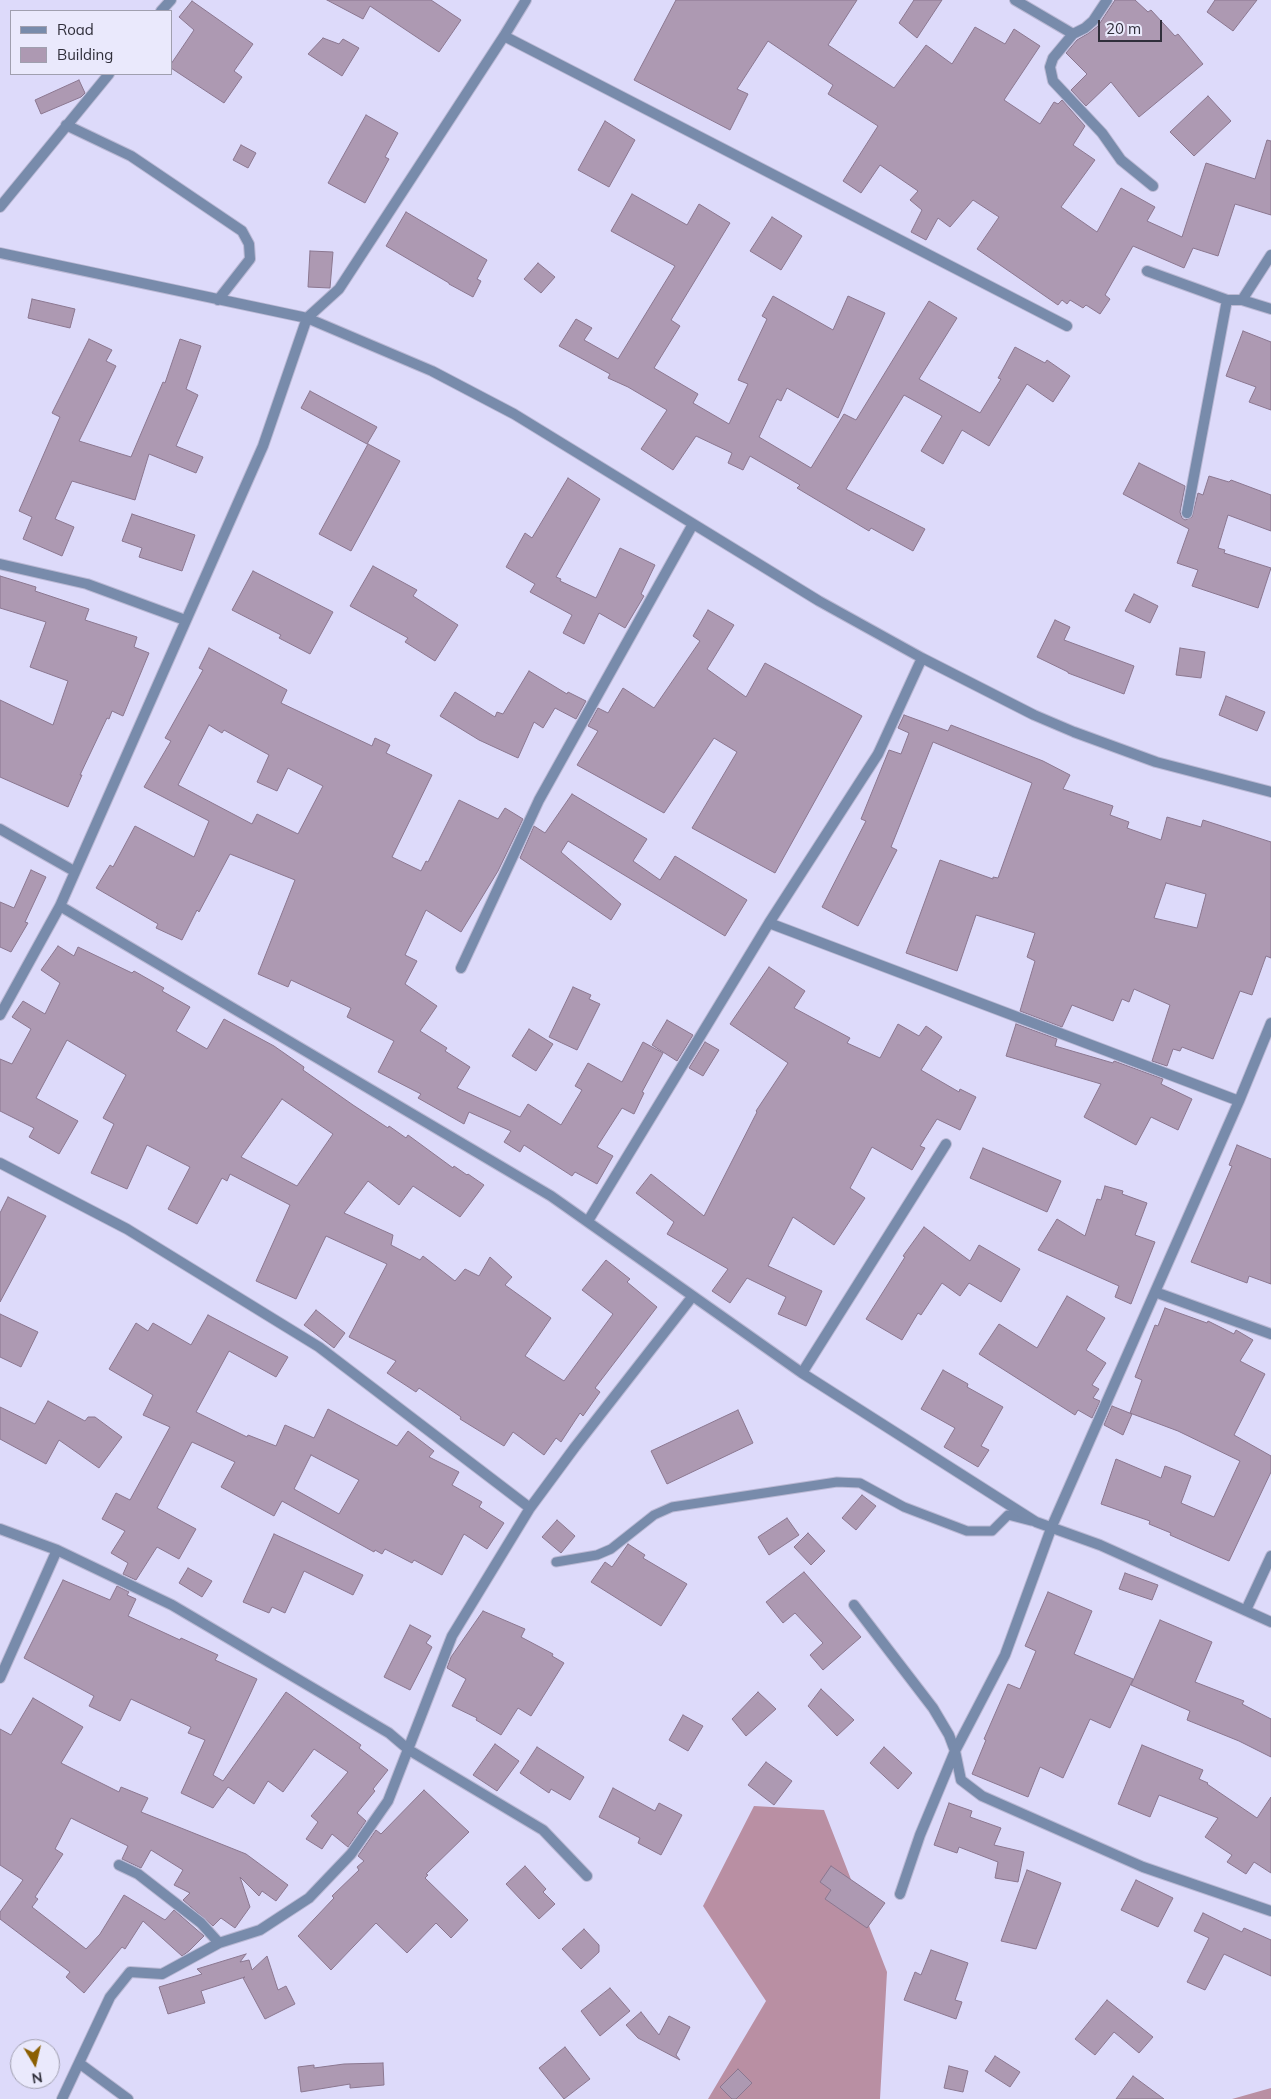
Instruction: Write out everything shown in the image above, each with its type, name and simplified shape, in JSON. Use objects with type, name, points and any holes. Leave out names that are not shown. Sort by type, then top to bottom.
[{"type":"street","points":[[162,10],[171,0]]},
{"type":"street","points":[[0,1015],[60,906],[74,870],[263,446],[308,318],[339,289],[526,0]]},
{"type":"street","points":[[1015,0],[1073,34]]},
{"type":"street","points":[[1107,0],[1092,21],[1085,28],[1073,34],[1053,58],[1050,67],[1053,81],[1102,133],[1121,160],[1152,186]]},
{"type":"street","points":[[504,36],[1067,326]]},
{"type":"street","points":[[0,207],[108,75]]},
{"type":"street","points":[[66,125],[131,156],[242,231],[249,244],[250,259],[218,300]]},
{"type":"street","points":[[0,253],[308,318],[432,371],[473,392],[548,433],[819,601],[922,658],[1034,714],[1118,749],[1156,762],[1271,792]]},
{"type":"street","points":[[1242,300],[1271,255]]},
{"type":"street","points":[[1146,271],[1227,300],[1242,300],[1271,309]]},
{"type":"street","points":[[1187,513],[1227,300]]},
{"type":"street","points":[[461,968],[540,800],[693,524]]},
{"type":"street","points":[[0,564],[86,584],[185,620]]},
{"type":"street","points":[[588,1221],[769,923],[878,754],[922,658]]},
{"type":"street","points":[[0,830],[74,870]]},
{"type":"street","points":[[60,906],[551,1196],[692,1298],[802,1373],[1036,1522],[1052,1526],[1271,1622]]},
{"type":"street","points":[[769,923],[1239,1101]]},
{"type":"street","points":[[900,1894],[920,1835],[955,1751],[1005,1655],[1052,1526],[1239,1101],[1267,1045],[1271,1024]]},
{"type":"street","points":[[802,1373],[946,1144]]},
{"type":"street","points":[[0,1163],[127,1229],[319,1347],[530,1508]]},
{"type":"street","points":[[1155,1292],[1271,1334]]},
{"type":"street","points":[[62,2099],[110,1997],[130,1972],[162,1974],[219,1943],[260,1930],[309,1898],[351,1854],[388,1801],[452,1636],[530,1508],[692,1298]]},
{"type":"street","points":[[0,1528],[56,1550],[172,1605],[389,1733],[409,1750],[543,1830],[587,1876]]},
{"type":"street","points":[[0,1678],[56,1550]]},
{"type":"street","points":[[1246,1610],[1271,1556]]},
{"type":"street","points":[[854,1605],[933,1708],[949,1734],[955,1751],[961,1780],[982,1796],[1143,1867],[1271,1911]]},
{"type":"street","points":[[119,1865],[138,1874],[194,1918],[219,1943]]},
{"type":"street","points":[[79,2063],[128,2099]]},
{"type":"lane","points":[[556,1562],[597,1555],[610,1550],[654,1514],[672,1507],[837,1482],[860,1483],[904,1507],[967,1531],[992,1531],[1008,1515],[1036,1522]]},
{"type":"shaded area","points":[[754,1806],[824,1810],[887,1972],[880,2099],[708,2099],[766,2001],[703,1906]]},
{"type":"shaded area","points":[[1271,2088],[1271,2099],[1232,2099]]},
{"type":"building","points":[[327,0],[431,0],[461,20],[439,52],[370,6],[363,19]]},
{"type":"building","points":[[676,0],[857,0],[828,45],[894,88],[926,45],[952,64],[975,27],[1005,44],[1014,29],[1040,46],[1004,100],[1040,124],[1054,102],[1058,104],[1062,100],[1085,126],[1073,145],[1095,160],[1061,207],[1097,232],[1121,188],[1155,207],[1147,221],[1182,237],[1206,163],[1255,179],[1267,140],[1271,141],[1271,215],[1235,204],[1218,256],[1193,248],[1184,268],[1133,246],[1105,295],[1110,299],[1100,314],[1086,305],[1083,308],[1070,300],[1067,304],[1062,300],[1058,305],[977,249],[999,217],[973,200],[950,227],[938,218],[926,240],[911,232],[922,210],[910,200],[918,191],[880,165],[861,193],[843,181],[878,126],[828,94],[833,85],[768,41],[737,89],[748,94],[730,130],[634,80]]},
{"type":"building","points":[[914,0],[942,0],[917,38],[899,23]]},
{"type":"building","points":[[1115,0],[1135,0],[1148,12],[1151,10],[1175,36],[1178,34],[1203,64],[1139,117],[1111,82],[1086,106],[1071,90],[1087,74],[1066,53],[1077,40],[1098,26]]},
{"type":"building","points":[[1215,0],[1257,0],[1233,31],[1207,12]]},
{"type":"building","points":[[192,1],[253,44],[234,71],[242,77],[224,103],[172,69],[172,63],[194,30],[179,17]]},
{"type":"building","points":[[323,38],[339,44],[343,39],[359,48],[342,76],[308,54]]},
{"type":"building","points":[[79,80],[85,93],[81,97],[41,114],[35,100]]},
{"type":"building","points":[[1208,96],[1231,121],[1194,156],[1170,132]]},
{"type":"building","points":[[366,115],[398,133],[385,157],[389,159],[365,203],[328,183]]},
{"type":"building","points":[[605,121],[635,140],[609,187],[578,170]]},
{"type":"building","points":[[241,145],[256,153],[248,168],[233,160]]},
{"type":"building","points":[[632,194],[687,225],[699,204],[730,223],[671,320],[680,326],[654,368],[698,394],[693,403],[729,424],[748,384],[738,380],[767,319],[762,316],[773,296],[833,330],[848,296],[885,313],[838,418],[787,388],[781,401],[777,399],[759,437],[811,468],[844,414],[856,420],[929,301],[957,318],[919,379],[980,413],[1001,379],[998,378],[1015,347],[1045,363],[1047,360],[1070,376],[1053,402],[1027,384],[989,446],[962,430],[943,464],[921,451],[942,416],[904,395],[846,489],[925,529],[913,551],[871,528],[869,531],[797,488],[800,485],[750,456],[743,470],[728,463],[732,453],[696,436],[673,470],[641,449],[667,410],[628,387],[608,378],[610,374],[559,346],[576,319],[592,328],[584,340],[618,359],[675,266],[611,231]]},
{"type":"building","points":[[406,212],[487,260],[477,279],[481,281],[473,297],[386,246]]},
{"type":"building","points":[[772,217],[802,236],[781,270],[750,251]]},
{"type":"building","points":[[310,251],[333,252],[330,288],[308,287]]},
{"type":"building","points":[[538,263],[555,277],[541,293],[524,279]]},
{"type":"building","points":[[32,299],[75,309],[70,328],[28,318]]},
{"type":"building","points":[[1243,331],[1271,342],[1271,410],[1249,402],[1256,387],[1226,376]]},
{"type":"building","points":[[89,339],[112,350],[106,361],[116,366],[79,441],[131,457],[163,382],[165,383],[180,339],[201,346],[186,389],[198,395],[176,446],[203,457],[196,473],[149,454],[135,500],[72,481],[55,519],[74,527],[62,556],[23,539],[32,517],[19,511],[60,417],[52,413]]},
{"type":"building","points":[[310,391],[377,427],[367,444],[301,408]]},
{"type":"building","points":[[368,444],[400,461],[351,551],[319,534]]},
{"type":"building","points":[[1139,463],[1185,486],[1180,512],[1185,520],[1192,517],[1198,493],[1203,495],[1209,476],[1229,482],[1231,480],[1271,495],[1271,531],[1228,515],[1218,548],[1225,550],[1224,553],[1271,568],[1258,608],[1192,586],[1198,570],[1177,563],[1189,529],[1123,494]]},
{"type":"building","points":[[568,478],[600,499],[556,577],[561,579],[560,581],[596,598],[620,548],[655,565],[641,594],[644,596],[625,628],[599,613],[584,644],[563,633],[572,615],[530,592],[535,584],[506,567],[525,533],[532,538]]},
{"type":"building","points":[[132,514],[195,535],[182,571],[139,557],[142,548],[122,541]]},
{"type":"building","points":[[373,566],[417,590],[413,596],[458,625],[435,661],[405,642],[408,638],[350,606]]},
{"type":"building","points":[[253,571],[333,612],[310,654],[279,638],[281,635],[232,610]]},
{"type":"building","points":[[0,576],[36,587],[35,591],[89,609],[85,620],[137,637],[134,647],[149,653],[123,716],[112,711],[109,719],[107,718],[80,775],[82,775],[68,807],[0,777],[0,700],[53,725],[68,681],[30,667],[46,622],[0,608]]},
{"type":"building","points":[[1134,594],[1158,606],[1150,623],[1125,611]]},
{"type":"building","points":[[708,610],[734,625],[707,669],[746,697],[765,663],[862,716],[775,873],[692,828],[737,752],[714,738],[664,813],[577,765],[598,731],[588,726],[598,708],[608,713],[623,688],[654,708],[700,641],[693,636]]},
{"type":"building","points":[[1055,620],[1070,627],[1064,640],[1134,666],[1124,694],[1068,673],[1037,657]]},
{"type":"building","points":[[209,648],[287,690],[281,703],[372,746],[375,738],[390,745],[386,753],[432,775],[392,857],[421,871],[426,861],[428,862],[459,800],[498,819],[505,808],[523,819],[498,871],[461,932],[426,910],[405,955],[417,961],[405,984],[437,1006],[420,1031],[447,1048],[445,1051],[470,1067],[457,1088],[520,1117],[528,1104],[561,1125],[582,1090],[575,1086],[588,1063],[622,1082],[643,1042],[663,1053],[642,1092],[644,1093],[634,1114],[622,1108],[597,1147],[613,1156],[597,1184],[575,1172],[572,1176],[524,1145],[520,1152],[504,1142],[511,1131],[469,1112],[464,1124],[418,1098],[421,1094],[378,1072],[394,1041],[347,1017],[351,1008],[291,980],[288,987],[258,974],[295,880],[230,854],[199,912],[197,910],[182,940],[156,928],[158,924],[96,888],[110,865],[113,867],[135,826],[194,857],[209,821],[144,787],[171,741],[165,738],[203,670],[199,668]],"holes":[[[209,725],[222,733],[224,730],[269,755],[257,782],[277,791],[288,768],[323,786],[298,834],[257,814],[252,824],[178,785]]]},
{"type":"building","points":[[1180,648],[1205,652],[1201,678],[1176,675]]},
{"type":"building","points":[[529,671],[567,694],[568,692],[586,701],[576,719],[555,708],[543,728],[534,722],[518,758],[479,740],[440,716],[455,692],[495,717],[497,712],[503,714]]},
{"type":"building","points":[[1226,696],[1265,712],[1257,731],[1219,715]]},
{"type":"building","points":[[904,715],[948,731],[951,725],[1043,761],[1070,775],[1063,789],[1113,806],[1110,815],[1129,822],[1127,828],[1161,840],[1167,817],[1201,827],[1203,820],[1271,842],[1271,958],[1266,956],[1252,995],[1240,991],[1213,1059],[1182,1047],[1180,1051],[1173,1049],[1167,1066],[1152,1061],[1170,1005],[1134,989],[1129,1002],[1122,999],[1113,1021],[1072,1005],[1062,1027],[1020,1011],[1035,961],[1027,957],[1035,933],[976,915],[957,971],[906,953],[940,860],[993,879],[993,877],[998,878],[1032,783],[933,742],[891,847],[897,850],[858,926],[822,907],[866,821],[861,819],[889,750],[901,754],[909,733],[898,728]],"holes":[[[1166,883],[1206,894],[1197,928],[1154,918]]]},
{"type":"building","points":[[572,794],[647,839],[633,861],[660,880],[675,856],[747,900],[725,936],[568,841],[561,852],[621,904],[611,920],[520,858],[534,826],[545,833]]},
{"type":"building","points":[[31,870],[46,877],[25,922],[28,923],[11,952],[0,947],[0,902],[14,908]]},
{"type":"building","points":[[58,946],[74,956],[78,947],[132,973],[134,971],[164,988],[162,991],[190,1007],[176,1031],[207,1049],[224,1019],[274,1046],[304,1067],[303,1070],[353,1105],[406,1138],[408,1135],[453,1168],[454,1166],[484,1185],[460,1217],[413,1186],[399,1205],[368,1181],[344,1213],[393,1235],[391,1245],[420,1260],[423,1256],[455,1281],[465,1269],[479,1276],[490,1257],[512,1277],[505,1285],[551,1318],[525,1356],[564,1381],[613,1314],[582,1290],[606,1260],[630,1279],[627,1282],[657,1307],[595,1388],[600,1392],[583,1416],[580,1413],[561,1442],[556,1438],[544,1455],[513,1432],[504,1446],[460,1419],[461,1417],[419,1388],[416,1392],[387,1373],[396,1361],[349,1337],[387,1264],[326,1236],[296,1299],[256,1281],[290,1205],[230,1174],[227,1181],[222,1178],[197,1224],[168,1209],[190,1167],[147,1145],[127,1189],[91,1173],[114,1124],[103,1118],[126,1075],[67,1040],[36,1098],[78,1121],[59,1154],[29,1137],[34,1128],[0,1111],[0,1059],[12,1064],[31,1029],[12,1017],[23,1001],[45,1014],[60,983],[41,970]],"holes":[[[282,1099],[333,1134],[297,1186],[241,1157]]]},
{"type":"building","points":[[769,967],[805,991],[794,1008],[850,1038],[847,1043],[880,1058],[898,1024],[919,1036],[926,1026],[942,1037],[921,1070],[959,1092],[960,1089],[976,1097],[960,1130],[937,1119],[920,1146],[925,1148],[912,1170],[872,1147],[850,1188],[865,1198],[834,1245],[793,1217],[768,1266],[822,1291],[806,1326],[778,1314],[786,1297],[747,1278],[730,1303],[712,1291],[728,1269],[667,1234],[674,1222],[636,1193],[651,1174],[704,1216],[756,1111],[788,1063],[730,1024]]},
{"type":"building","points":[[573,987],[591,995],[589,999],[600,1004],[577,1050],[549,1037]]},
{"type":"building","points":[[667,1020],[693,1035],[677,1061],[652,1045]]},
{"type":"building","points":[[1016,1024],[1057,1039],[1055,1046],[1113,1063],[1114,1061],[1163,1079],[1161,1084],[1192,1099],[1178,1130],[1151,1117],[1136,1145],[1084,1117],[1101,1084],[1006,1056]]},
{"type":"building","points":[[529,1029],[553,1044],[536,1071],[512,1056]]},
{"type":"building","points":[[705,1042],[719,1050],[703,1076],[689,1068]]},
{"type":"building","points":[[1237,1145],[1271,1159],[1271,1284],[1249,1276],[1247,1283],[1191,1262],[1232,1166],[1229,1165]]},
{"type":"building","points":[[983,1148],[1061,1181],[1047,1212],[970,1178]]},
{"type":"building","points":[[1105,1186],[1123,1191],[1122,1194],[1147,1203],[1135,1235],[1155,1242],[1131,1304],[1115,1297],[1119,1286],[1038,1250],[1057,1219],[1085,1236],[1097,1199],[1101,1200]]},
{"type":"building","points":[[8,1197],[46,1216],[0,1302],[0,1213]]},
{"type":"building","points":[[924,1227],[970,1261],[979,1245],[1020,1269],[1001,1302],[969,1283],[960,1296],[942,1283],[921,1315],[918,1313],[902,1340],[866,1319],[905,1257],[903,1256]]},
{"type":"building","points":[[1067,1296],[1105,1318],[1086,1350],[1106,1363],[1092,1385],[1099,1389],[1093,1398],[1100,1401],[1092,1418],[1078,1410],[1075,1415],[979,1354],[999,1324],[1037,1348]]},
{"type":"building","points":[[1165,1308],[1207,1323],[1208,1321],[1234,1334],[1236,1330],[1253,1340],[1240,1361],[1265,1374],[1234,1435],[1271,1456],[1271,1472],[1229,1561],[1170,1535],[1171,1533],[1149,1524],[1150,1521],[1101,1504],[1116,1459],[1161,1478],[1165,1466],[1191,1476],[1181,1503],[1214,1517],[1240,1461],[1178,1431],[1130,1413],[1142,1380],[1135,1377],[1155,1325],[1158,1326]]},
{"type":"building","points":[[316,1310],[345,1333],[334,1348],[304,1325]]},
{"type":"building","points":[[0,1314],[38,1332],[21,1367],[0,1357]]},
{"type":"building","points":[[208,1315],[288,1357],[276,1377],[229,1351],[196,1412],[247,1437],[248,1435],[276,1446],[285,1425],[314,1438],[328,1409],[397,1446],[408,1431],[434,1451],[429,1457],[459,1472],[452,1485],[482,1502],[479,1507],[504,1523],[487,1549],[464,1534],[442,1575],[414,1560],[412,1563],[385,1549],[382,1554],[375,1550],[374,1552],[282,1501],[274,1516],[221,1487],[235,1462],[192,1442],[157,1508],[196,1529],[179,1559],[157,1547],[136,1580],[123,1574],[128,1563],[111,1553],[125,1531],[102,1519],[116,1493],[130,1500],[170,1427],[143,1415],[153,1395],[109,1369],[136,1323],[148,1331],[153,1323],[191,1345]],"holes":[[[311,1455],[359,1480],[339,1514],[294,1489]]]},
{"type":"building","points":[[943,1370],[968,1384],[967,1387],[1003,1407],[981,1446],[989,1450],[978,1467],[944,1447],[955,1428],[921,1409]]},
{"type":"building","points":[[48,1401],[85,1421],[88,1417],[95,1417],[122,1437],[99,1468],[59,1440],[46,1464],[0,1439],[0,1407],[35,1424]]},
{"type":"building","points":[[1112,1406],[1132,1414],[1123,1435],[1104,1425]]},
{"type":"building","points":[[738,1410],[753,1443],[667,1484],[651,1451]]},
{"type":"building","points":[[862,1495],[876,1506],[856,1530],[842,1518]]},
{"type":"building","points":[[787,1518],[799,1535],[769,1555],[758,1537]]},
{"type":"building","points":[[557,1520],[575,1536],[561,1553],[542,1537]]},
{"type":"building","points":[[808,1533],[825,1551],[811,1565],[794,1547]]},
{"type":"building","points":[[274,1534],[363,1575],[353,1595],[304,1571],[285,1613],[272,1607],[269,1613],[243,1602]]},
{"type":"building","points":[[628,1544],[645,1555],[643,1558],[687,1584],[661,1626],[591,1582],[605,1562],[612,1567]]},
{"type":"building","points":[[188,1568],[212,1581],[202,1597],[179,1583]]},
{"type":"building","points":[[804,1572],[861,1637],[823,1670],[810,1655],[823,1643],[795,1613],[783,1623],[766,1602]]},
{"type":"building","points":[[1125,1573],[1158,1585],[1152,1600],[1119,1589]]},
{"type":"building","points":[[63,1580],[110,1600],[117,1586],[129,1592],[127,1595],[136,1599],[128,1616],[218,1655],[215,1660],[257,1679],[213,1775],[223,1781],[286,1692],[361,1745],[359,1748],[388,1770],[373,1789],[375,1791],[357,1813],[366,1821],[348,1847],[332,1834],[322,1849],[306,1839],[318,1822],[311,1816],[348,1772],[314,1749],[283,1792],[268,1781],[254,1804],[228,1787],[213,1808],[181,1793],[205,1740],[188,1733],[191,1727],[131,1699],[120,1721],[89,1706],[94,1696],[24,1658]]},
{"type":"building","points":[[1048,1592],[1092,1611],[1074,1654],[1133,1679],[1110,1728],[1090,1719],[1063,1778],[1040,1767],[1028,1797],[972,1774],[986,1740],[984,1739],[1008,1684],[1020,1689],[1036,1651],[1025,1646]]},
{"type":"building","points":[[483,1611],[525,1629],[521,1637],[553,1654],[552,1656],[564,1663],[531,1716],[518,1708],[501,1735],[476,1720],[477,1718],[452,1706],[466,1679],[447,1668],[451,1657]]},
{"type":"building","points":[[1160,1620],[1212,1642],[1195,1682],[1244,1701],[1242,1704],[1271,1719],[1271,1757],[1239,1741],[1187,1720],[1190,1711],[1131,1685]]},
{"type":"building","points":[[410,1625],[431,1636],[426,1643],[432,1647],[410,1690],[384,1677]]},
{"type":"building","points":[[821,1689],[854,1720],[837,1736],[808,1706]]},
{"type":"building","points":[[758,1692],[776,1709],[746,1736],[732,1719]]},
{"type":"building","points":[[33,1698],[83,1727],[61,1763],[119,1792],[121,1787],[148,1798],[141,1812],[246,1854],[288,1885],[276,1901],[262,1891],[259,1896],[240,1877],[250,1907],[235,1928],[221,1918],[213,1926],[183,1900],[190,1893],[174,1885],[183,1870],[151,1850],[141,1868],[122,1859],[128,1846],[71,1818],[55,1849],[63,1854],[35,1897],[38,1899],[32,1907],[86,1949],[100,1934],[124,1895],[165,1920],[174,1910],[204,1936],[182,1956],[143,1921],[125,1949],[122,1947],[84,1993],[66,1977],[70,1972],[0,1919],[0,1912],[23,1880],[0,1865],[0,1729],[11,1735]]},
{"type":"building","points":[[683,1715],[703,1726],[688,1751],[669,1740]]},
{"type":"building","points":[[495,1744],[519,1761],[497,1791],[473,1775]]},
{"type":"building","points":[[1142,1745],[1203,1770],[1199,1779],[1208,1783],[1257,1818],[1271,1797],[1271,1873],[1254,1862],[1246,1874],[1227,1862],[1232,1855],[1205,1837],[1218,1818],[1159,1795],[1150,1817],[1118,1804]]},
{"type":"building","points":[[537,1747],[584,1777],[570,1800],[551,1789],[549,1793],[520,1773]]},
{"type":"building","points":[[884,1747],[912,1773],[898,1789],[870,1763]]},
{"type":"building","points":[[766,1762],[792,1781],[774,1805],[748,1785]]},
{"type":"building","points":[[613,1788],[655,1811],[659,1803],[682,1815],[661,1855],[638,1843],[640,1838],[599,1817]]},
{"type":"building","points":[[424,1790],[469,1832],[426,1874],[428,1875],[425,1878],[468,1920],[451,1938],[436,1923],[407,1953],[376,1923],[331,1970],[298,1936],[334,1898],[332,1896],[359,1870],[357,1867],[364,1861],[358,1856],[376,1830],[381,1834]]},
{"type":"building","points":[[949,1803],[972,1811],[970,1817],[1001,1828],[994,1845],[1024,1852],[1018,1882],[995,1878],[998,1862],[959,1847],[957,1853],[934,1845]]},
{"type":"building","points":[[525,1866],[546,1889],[543,1892],[555,1904],[539,1919],[506,1884]]},
{"type":"building","points":[[831,1866],[885,1903],[867,1928],[825,1899],[831,1890],[820,1882]]},
{"type":"building","points":[[1027,1870],[1061,1883],[1036,1949],[1001,1941]]},
{"type":"building","points":[[1136,1880],[1173,1898],[1158,1927],[1121,1910]]},
{"type":"building","points":[[1203,1913],[1242,1932],[1244,1928],[1271,1940],[1271,1976],[1224,1954],[1205,1990],[1187,1982],[1209,1938],[1194,1931]]},
{"type":"building","points":[[584,1929],[599,1945],[599,1952],[581,1969],[562,1949]]},
{"type":"building","points":[[931,1950],[968,1963],[955,2000],[962,2002],[956,2019],[904,2000],[915,1972],[921,1975]]},
{"type":"building","points":[[246,1954],[240,1962],[249,1960],[252,1970],[267,1956],[278,1990],[286,1986],[295,2004],[265,2019],[243,1978],[245,1977],[201,1991],[205,2003],[168,2014],[159,1987],[202,1974],[197,1969]]},
{"type":"building","points":[[610,1988],[630,2011],[600,2036],[581,2011]]},
{"type":"building","points":[[1107,2000],[1153,2037],[1139,2053],[1114,2032],[1095,2055],[1075,2039]]},
{"type":"building","points":[[641,2012],[659,2035],[669,2016],[690,2027],[676,2055],[680,2060],[638,2038],[626,2025]]},
{"type":"building","points":[[565,2047],[590,2079],[564,2099],[539,2068]]},
{"type":"building","points":[[995,2056],[1020,2072],[1010,2087],[985,2071]]},
{"type":"building","points":[[383,2063],[384,2085],[350,2088],[350,2084],[301,2092],[298,2067],[314,2065],[314,2068],[344,2064]]},
{"type":"building","points":[[949,2066],[968,2071],[963,2092],[944,2088]]},
{"type":"building","points":[[738,2069],[752,2083],[736,2099],[732,2099],[720,2087]]},
{"type":"building","points":[[1133,2076],[1164,2099],[1116,2099]]}]
